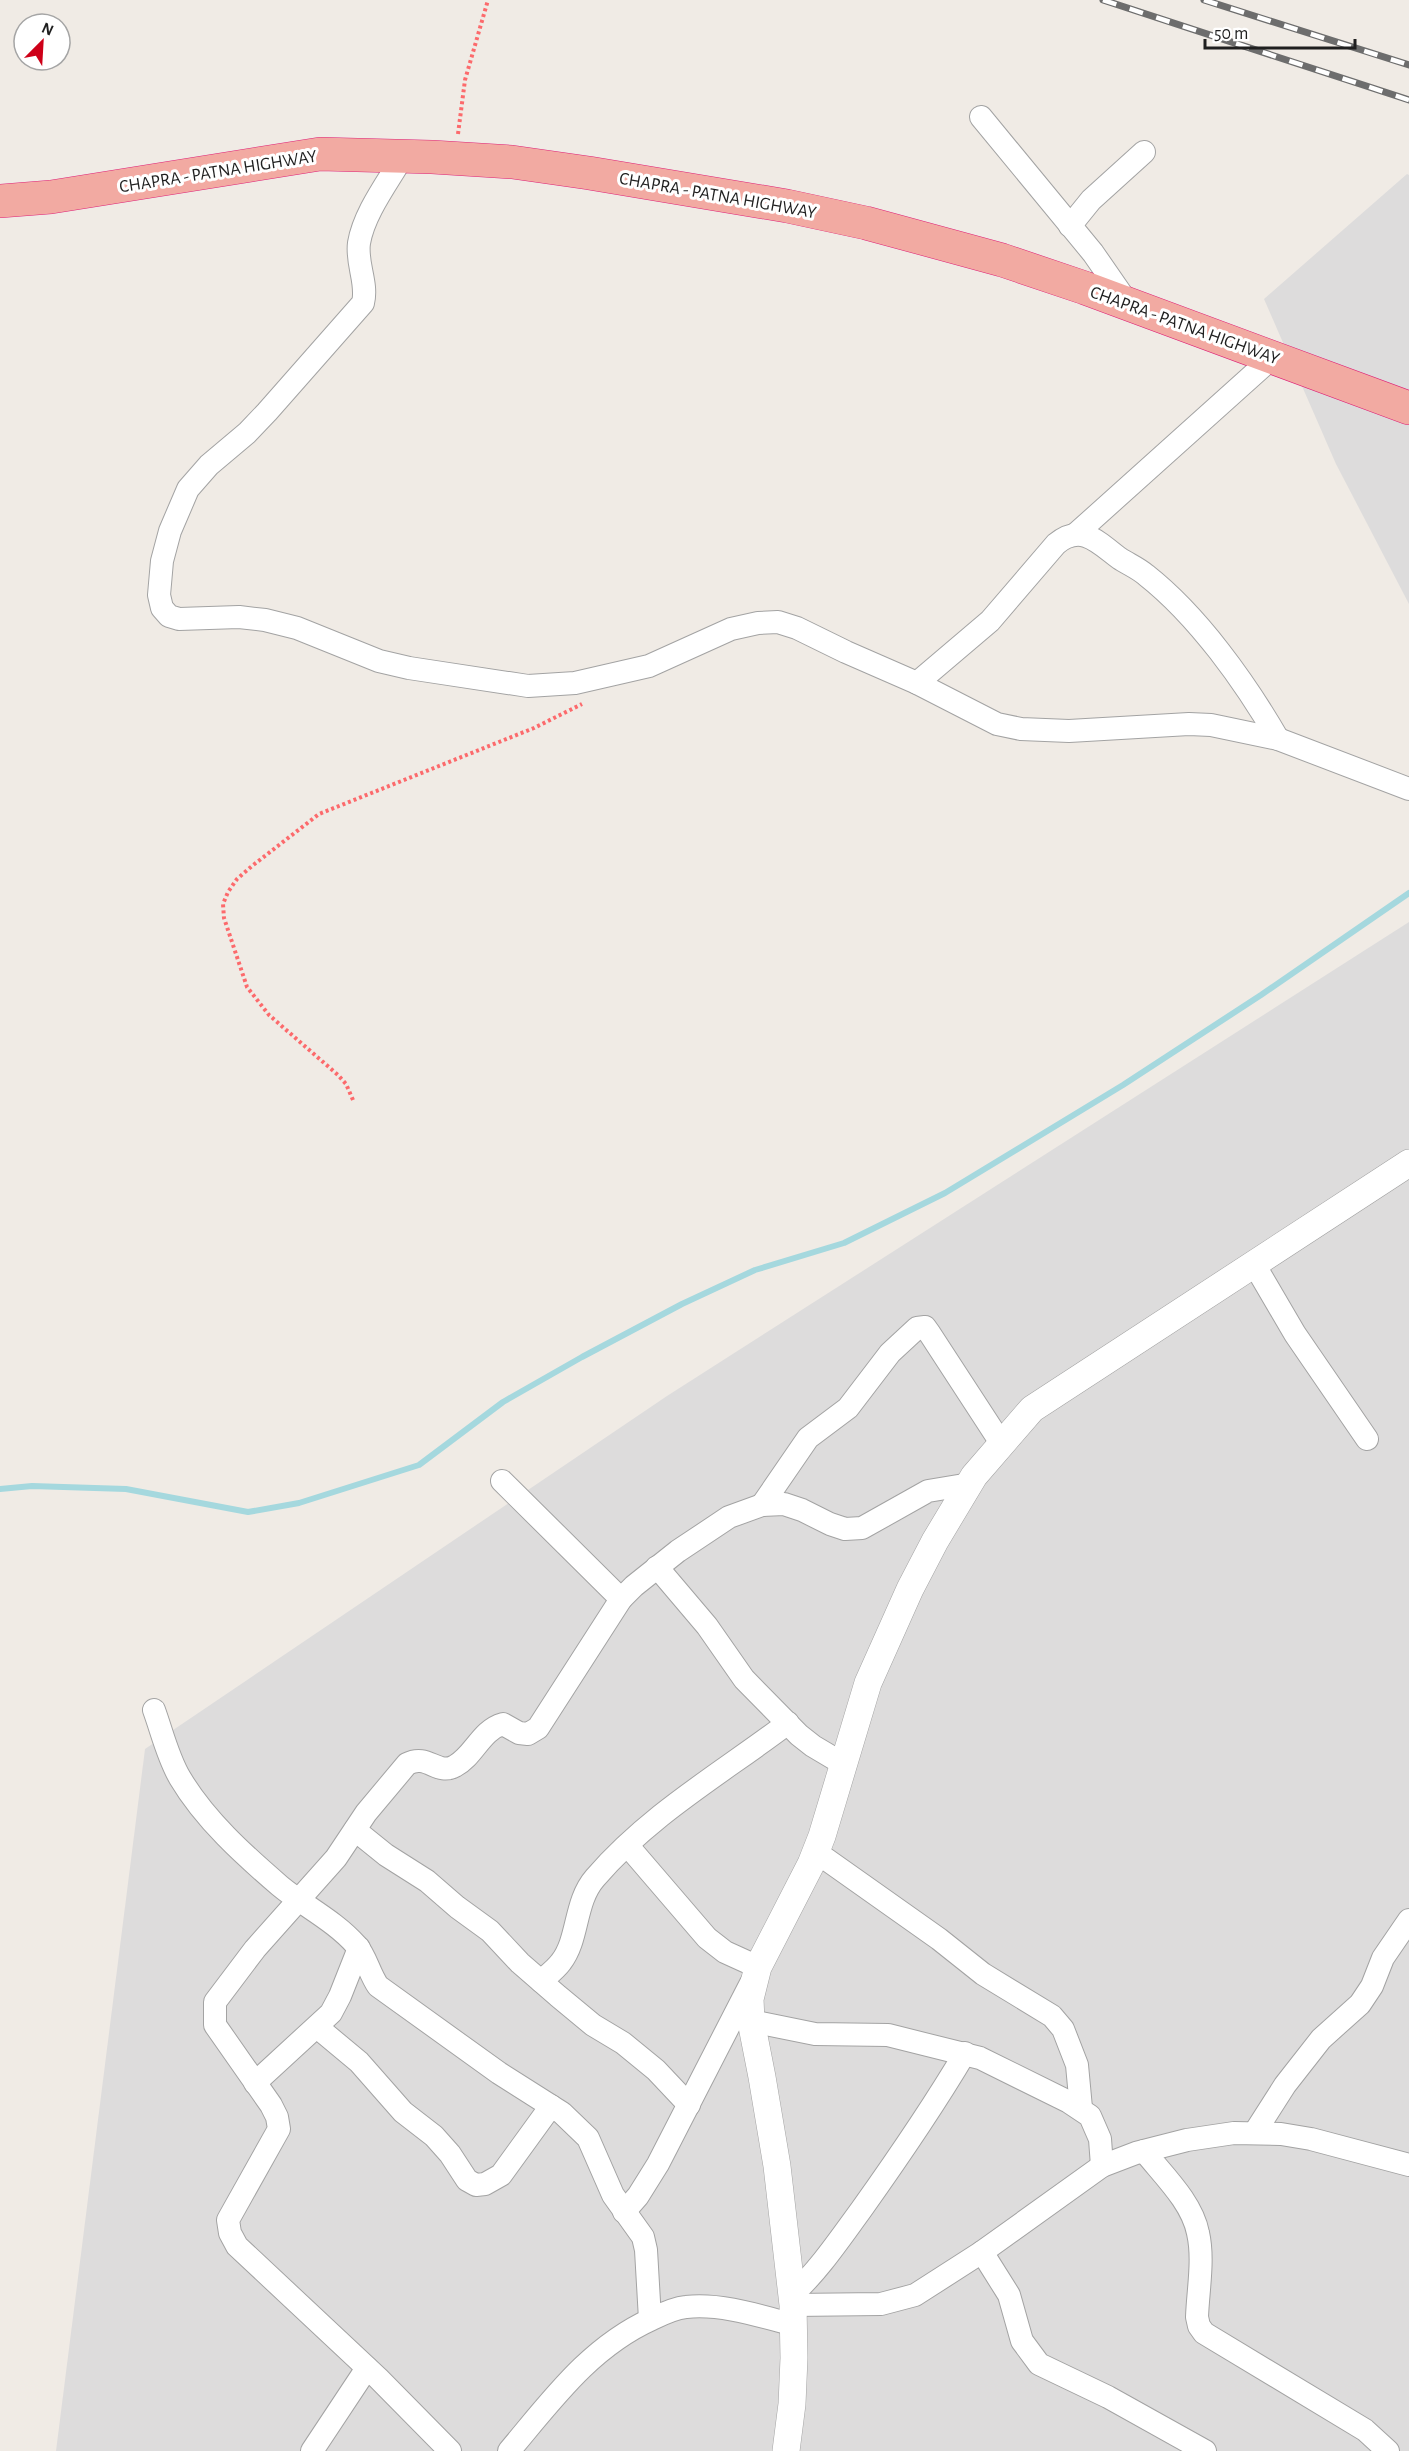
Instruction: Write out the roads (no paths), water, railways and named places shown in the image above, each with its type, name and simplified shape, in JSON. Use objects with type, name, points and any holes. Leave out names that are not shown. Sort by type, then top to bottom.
[{"type":"highway","name":"CHAPRA - PATNA HIGHWAY","points":[[0,201],[51,197],[320,154],[512,162],[703,191],[866,223],[1002,260],[1409,408]]},
{"type":"street","points":[[981,117],[1093,253],[1129,305]]},
{"type":"street","points":[[1070,226],[1091,200],[1144,152]]},
{"type":"street","points":[[404,156],[362,232],[358,260],[366,292],[363,303],[267,412],[247,433],[197,476],[188,489],[174,520],[162,561],[159,595],[162,608],[169,616],[179,619],[238,617],[265,620],[297,628],[380,661],[409,668],[528,686],[575,683],[649,666],[731,629],[758,623],[778,622],[797,628],[917,682],[997,724],[1021,729],[1069,731],[1189,724],[1240,730],[1278,739],[1409,789]]},
{"type":"street","points":[[917,682],[990,621],[1056,544],[1065,536],[1077,533],[1273,357]]},
{"type":"street","points":[[1077,533],[1090,537],[1144,573],[1177,603],[1236,673],[1278,739]]},
{"type":"street","points":[[624,2212],[648,2182],[816,1852],[845,1765],[868,1683],[934,1541],[970,1484],[1001,1443],[1038,1404],[1409,1163]]},
{"type":"street","points":[[1254,1264],[1295,1334],[1367,1439]]},
{"type":"street","points":[[762,1505],[808,1438],[848,1408],[890,1353],[916,1328],[925,1327],[1001,1443]]},
{"type":"street","points":[[502,1481],[621,1599]]},
{"type":"street","points":[[450,2451],[367,2368],[237,2246],[230,2234],[228,2220],[279,2129],[274,2111],[215,2025],[215,2002],[298,1899],[336,1858],[366,1813],[407,1764],[414,1760],[423,1760],[442,1769],[453,1768],[494,1726],[503,1724],[519,1733],[528,1734],[538,1728],[621,1599],[657,1567],[714,1525],[762,1505],[784,1504],[845,1529],[862,1528],[928,1491],[970,1484]]},
{"type":"street","points":[[657,1567],[707,1626],[744,1679],[813,1746],[845,1765]]},
{"type":"street","points":[[154,1710],[180,1777],[205,1811],[246,1855],[298,1899],[347,1935],[358,1948],[369,1973],[378,1986],[411,2012],[551,2106],[588,2138],[613,2195],[643,2237],[646,2250],[650,2319]]},
{"type":"street","points":[[542,1982],[562,1961],[577,1913],[594,1879],[682,1797],[788,1723]]},
{"type":"street","points":[[355,1830],[386,1855],[427,1881],[489,1931],[542,1982],[594,2025],[623,2043],[656,2070],[689,2105]]},
{"type":"street","points":[[628,1846],[706,1938],[756,1971]]},
{"type":"street","points":[[816,1852],[939,1939],[983,1974],[1052,2016],[1063,2029],[1077,2065],[1081,2108]]},
{"type":"street","points":[[1255,2132],[1285,2085],[1321,2039],[1360,2004],[1372,1986],[1383,1958],[1409,1920]]},
{"type":"street","points":[[255,2083],[331,2013],[358,1948]]},
{"type":"street","points":[[756,1971],[750,1999],[751,2021],[777,2166],[793,2308],[792,2404],[786,2451]]},
{"type":"street","points":[[751,2021],[815,2034],[888,2035],[965,2053],[998,2066],[1081,2108],[1090,2116],[1100,2139],[1102,2166]]},
{"type":"street","points":[[316,2028],[358,2062],[403,2112],[434,2136],[450,2154],[467,2180],[476,2185],[485,2184],[501,2175],[551,2106]]},
{"type":"street","points":[[793,2308],[818,2268],[921,2126],[965,2053]]},
{"type":"street","points":[[518,2448],[560,2389],[587,2361],[633,2327],[684,2307],[706,2307],[758,2316],[793,2308],[881,2304],[899,2301],[935,2284],[1102,2166],[1116,2159],[1187,2140],[1255,2132],[1311,2139],[1409,2166]]},
{"type":"street","points":[[1144,2151],[1179,2196],[1196,2224],[1200,2251],[1197,2317],[1204,2333],[1365,2430],[1388,2451]]},
{"type":"street","points":[[982,2252],[1009,2295],[1022,2341],[1039,2364],[1108,2397],[1205,2451]]},
{"type":"street","points":[[312,2451],[367,2368]]},
{"type":"waterway","points":[[0,1489],[32,1486],[126,1489],[248,1512],[299,1503],[419,1465],[503,1402],[682,1304],[755,1270],[844,1243],[945,1193],[1123,1085],[1261,995],[1409,893]]},
{"type":"railway","points":[[1103,0],[1409,100]]},
{"type":"railway","points":[[1204,0],[1409,65]]}]
